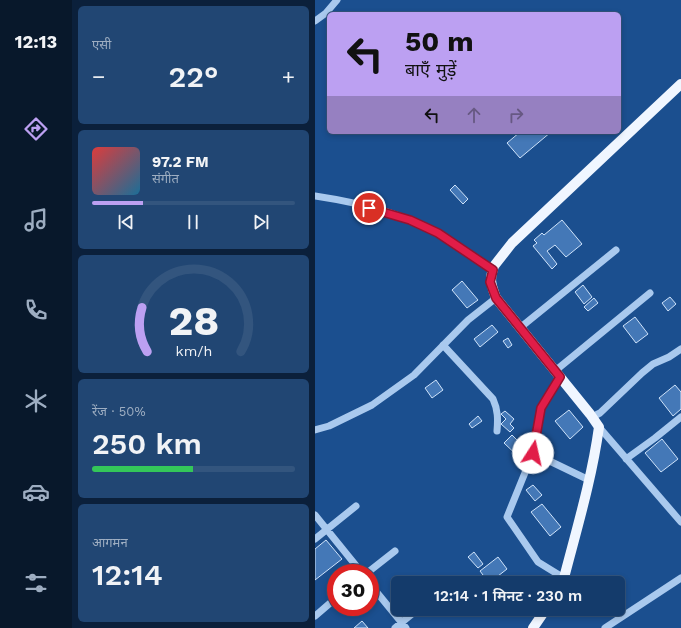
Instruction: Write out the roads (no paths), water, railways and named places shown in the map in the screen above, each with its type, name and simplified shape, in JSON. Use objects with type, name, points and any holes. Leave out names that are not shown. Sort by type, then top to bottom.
[{"type":"main road","points":[[563,576],[589,480],[599,427],[521,327],[496,298],[490,282],[494,266],[512,242],[681,84]]},
{"type":"main road","points":[[533,628],[541,616]]},
{"type":"street","points":[[315,21],[337,0]]},
{"type":"street","points":[[315,196],[369,208],[410,220],[438,233],[493,270]]},
{"type":"street","points":[[521,327],[616,250]]},
{"type":"street","points":[[557,576],[538,562],[507,517],[533,453],[541,408],[558,374],[650,293]]},
{"type":"street","points":[[315,430],[329,426],[372,405],[414,375],[469,320],[496,298]]},
{"type":"street","points":[[443,345],[493,399],[498,414],[497,430]]},
{"type":"street","points":[[592,418],[653,364],[669,357],[681,349]]},
{"type":"street","points":[[626,459],[681,417]]},
{"type":"street","points":[[599,427],[681,522]]},
{"type":"street","points":[[533,453],[589,480]]},
{"type":"street","points":[[315,539],[356,506]]},
{"type":"street","points":[[315,515],[354,564]]},
{"type":"street","points":[[378,564],[395,551]]},
{"type":"street","points":[[605,628],[681,578]]},
{"type":"street","points":[[379,595],[404,625]]},
{"type":"street","points":[[315,616],[327,606]]},
{"type":"street","points":[[395,628],[404,625],[412,616]]}]
